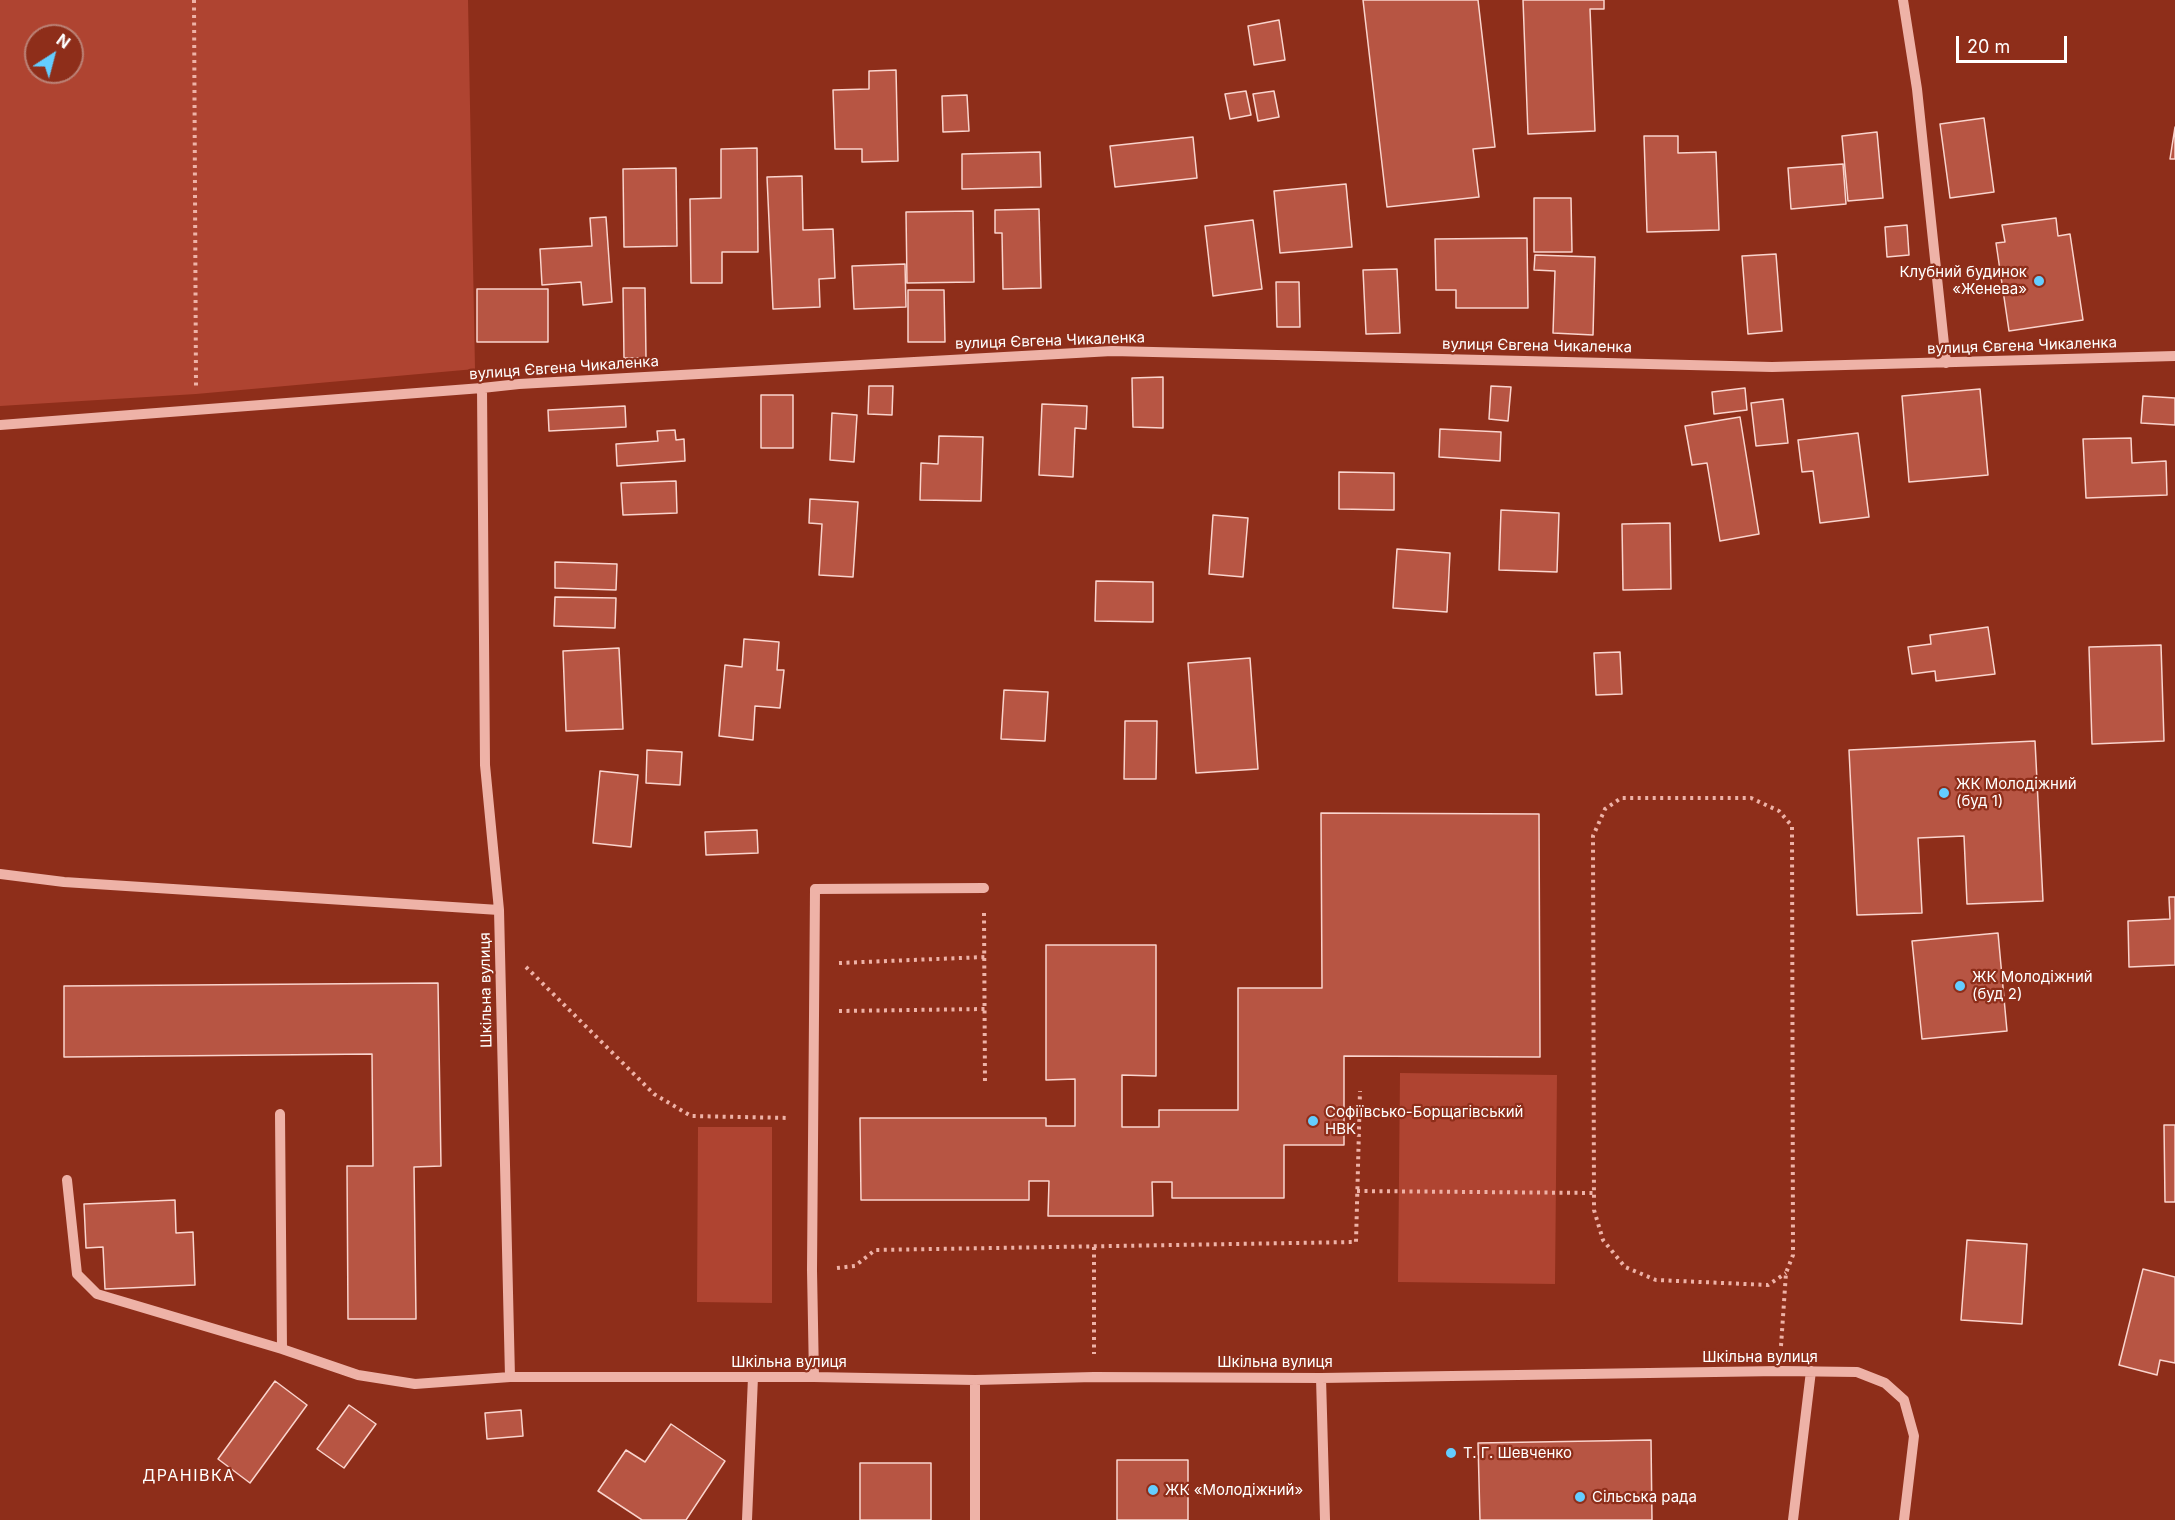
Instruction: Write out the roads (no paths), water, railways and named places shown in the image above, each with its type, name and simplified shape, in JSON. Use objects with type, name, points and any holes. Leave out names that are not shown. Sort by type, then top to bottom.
[{"type":"street","points":[[1903,0],[1917,89],[1946,363]]},
{"type":"street","name":"вулиця Євгена Чикаленка","points":[[0,425],[531,383],[1112,351],[1772,367],[2175,356]]},
{"type":"street","points":[[482,388],[485,765],[499,910]]},
{"type":"street","name":"Шкільна вулиця","points":[[0,874],[64,882],[499,910],[510,1377],[814,1377],[975,1380],[1094,1377],[1321,1378],[1780,1371],[1857,1372],[1885,1383],[1904,1400],[1914,1436],[1904,1520]]},
{"type":"street","points":[[814,1377],[812,1269],[815,889],[984,888]]},
{"type":"street","points":[[280,1114],[282,1349]]},
{"type":"street","points":[[67,1179],[77,1274],[97,1294],[282,1349],[358,1376],[415,1384],[510,1377]]},
{"type":"street","points":[[1793,1520],[1811,1371]]},
{"type":"street","points":[[747,1520],[753,1377]]},
{"type":"street","points":[[1321,1378],[1325,1520]]},
{"type":"street","points":[[975,1380],[975,1520]]},
{"type":"place","name":"Клубний будинок «Женева»","points":[[2039,281]]},
{"type":"place","name":"ЖК Молодіжний (буд 1)","points":[[1944,793]]},
{"type":"place","name":"ЖК Молодіжний (буд 2)","points":[[1960,986]]},
{"type":"place","name":"Софіївсько-Борщагівський НВК","points":[[1313,1121]]},
{"type":"place","name":"Т. Г. Шевченко","points":[[1451,1453]]},
{"type":"place","name":"ЖК «Молодіжний»","points":[[1153,1490]]},
{"type":"place","name":"Сільська рада","points":[[1580,1497]]},
{"type":"district","name":"ДРАНІВКА","points":[[189,1476]]}]
